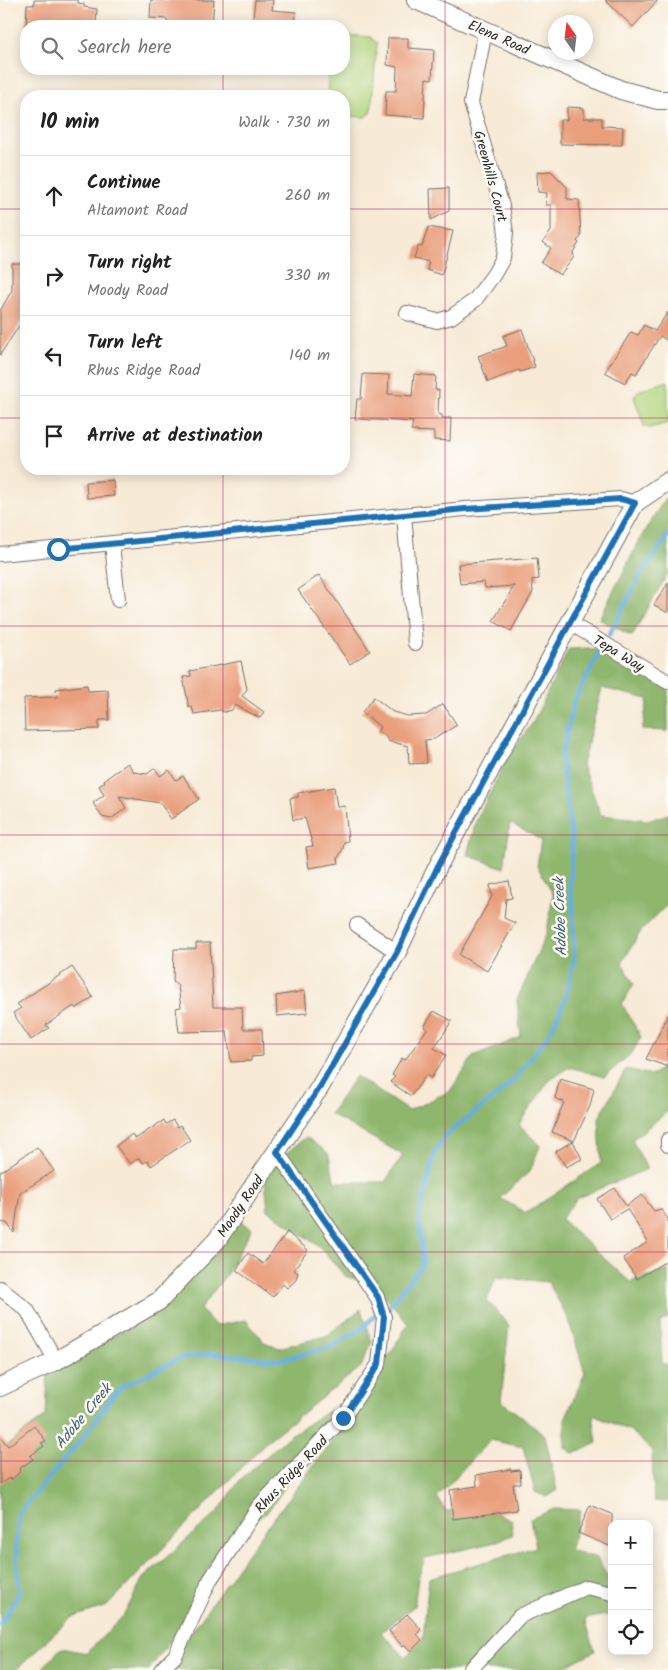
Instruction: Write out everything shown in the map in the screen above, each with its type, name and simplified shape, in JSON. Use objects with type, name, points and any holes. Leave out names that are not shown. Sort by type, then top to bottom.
[{"type":"street","name":"Elena Road","points":[[416,0],[621,90],[658,100],[668,100]]},
{"type":"street","name":"Greenhills Court","points":[[407,313],[437,321],[451,317],[475,300],[503,258],[506,233],[502,206],[471,103],[485,31]]},
{"type":"street","name":"Moody Road","points":[[0,1387],[56,1361],[159,1301],[217,1240],[320,1087],[397,952],[438,866],[635,503],[668,481]]},
{"type":"street","points":[[0,554],[404,515],[621,499],[635,503]]},
{"type":"street","points":[[404,515],[415,643]]},
{"type":"street","points":[[112,544],[118,600]]},
{"type":"street","name":"Tepa Way","points":[[570,623],[668,682]]},
{"type":"street","points":[[357,925],[397,952]]},
{"type":"street","points":[[668,1140],[668,1145]]},
{"type":"street","name":"Rhus Ridge Road","points":[[161,1670],[175,1656],[210,1580],[259,1506],[343,1418],[379,1364],[384,1317],[378,1297],[277,1152]]},
{"type":"street","points":[[0,1288],[27,1310],[56,1361]]},
{"type":"street","points":[[470,1670],[520,1616],[586,1587],[608,1592]]},
{"type":"green space","points":[[350,35],[370,37],[377,43],[371,113],[366,117],[350,116],[350,90],[327,90],[329,75],[350,75]]},
{"type":"green space","points":[[668,381],[668,423],[650,428],[644,426],[634,397],[638,391]]},
{"type":"green space","points":[[668,494],[668,573],[632,636],[599,619],[643,534]]},
{"type":"green space","points":[[589,648],[646,666],[668,681],[668,731],[642,730],[648,699],[602,688],[582,765],[601,815],[650,820],[668,814],[668,904],[641,931],[622,963],[634,984],[622,1004],[641,1037],[632,1053],[604,1077],[569,1067],[549,1081],[519,1124],[540,1146],[530,1171],[500,1198],[526,1213],[601,1163],[599,1118],[626,1069],[652,1075],[668,1064],[668,1111],[632,1140],[647,1169],[577,1198],[561,1219],[630,1282],[668,1270],[668,1318],[660,1322],[662,1363],[668,1365],[668,1502],[654,1501],[652,1451],[631,1431],[593,1415],[597,1443],[574,1454],[565,1448],[565,1419],[585,1373],[568,1318],[548,1282],[496,1277],[487,1301],[509,1325],[501,1401],[545,1435],[557,1491],[547,1497],[535,1492],[523,1447],[490,1440],[437,1497],[446,1511],[483,1508],[512,1520],[512,1535],[492,1543],[425,1558],[418,1579],[414,1606],[381,1632],[406,1658],[423,1637],[429,1578],[536,1547],[530,1519],[554,1509],[581,1510],[570,1550],[597,1558],[608,1578],[608,1615],[585,1619],[595,1651],[558,1670],[165,1670],[239,1565],[358,1404],[408,1324],[378,1287],[345,1276],[319,1246],[268,1210],[264,1171],[306,1137],[328,1153],[335,1182],[385,1182],[403,1155],[330,1114],[356,1076],[408,1111],[450,1091],[473,1057],[521,1037],[517,1000],[547,932],[553,894],[537,866],[541,840],[510,823],[504,868],[467,855],[476,821],[506,760],[533,722],[569,649]]},
{"type":"green space","points":[[237,1220],[252,1228],[226,1275],[200,1309],[216,1326],[246,1320],[264,1342],[279,1348],[326,1336],[361,1309],[372,1342],[361,1367],[268,1440],[107,1606],[71,1618],[16,1670],[0,1670],[0,1451],[46,1416],[48,1371],[160,1311]]},
{"type":"green space","points":[[330,1410],[308,1454],[268,1511],[217,1550],[178,1630],[149,1670],[41,1670],[61,1648],[87,1653],[124,1615],[143,1578],[218,1512],[240,1480],[289,1436]]},
{"type":"building","points":[[34,0],[78,0],[78,3],[84,4],[84,7],[97,9],[96,20],[26,20],[27,5],[34,5]]},
{"type":"building","points":[[151,0],[214,0],[212,20],[150,18]]},
{"type":"building","points":[[255,0],[273,0],[272,10],[296,12],[295,20],[253,20]]},
{"type":"building","points":[[605,0],[658,0],[633,27]]},
{"type":"building","points":[[388,38],[408,38],[408,48],[434,50],[432,79],[426,78],[424,118],[385,115],[386,91],[396,91],[397,67],[387,65]]},
{"type":"building","points":[[567,107],[584,108],[584,118],[602,118],[602,126],[623,127],[622,145],[560,144],[560,120],[567,120]]},
{"type":"building","points":[[551,171],[567,187],[567,199],[579,200],[581,237],[577,241],[579,243],[573,252],[574,257],[560,275],[541,263],[551,248],[543,242],[551,231],[551,205],[546,205],[547,193],[538,192],[537,172]]},
{"type":"building","points":[[449,188],[449,211],[431,220],[430,189]]},
{"type":"building","points":[[428,227],[453,231],[442,275],[427,270],[429,262],[414,258],[418,246],[422,247]]},
{"type":"building","points":[[12,264],[20,264],[20,324],[0,355],[0,311],[12,290]]},
{"type":"building","points":[[668,312],[668,341],[660,336],[636,374],[632,372],[625,383],[605,372],[631,332],[638,335],[644,325],[655,331]]},
{"type":"building","points":[[522,329],[535,367],[520,372],[519,370],[488,382],[478,356],[507,346],[503,336]]},
{"type":"building","points":[[363,374],[389,375],[388,394],[412,396],[414,374],[436,376],[435,390],[439,390],[438,414],[442,415],[442,418],[451,418],[450,441],[434,440],[434,432],[411,431],[413,422],[355,419],[357,399],[361,399]]},
{"type":"building","points":[[113,480],[114,496],[87,498],[86,482]]},
{"type":"building","points":[[537,558],[539,579],[532,580],[533,592],[511,631],[493,621],[514,586],[485,588],[484,582],[460,584],[458,564]]},
{"type":"building","points":[[319,575],[370,651],[350,664],[298,590]]},
{"type":"building","points":[[668,583],[668,613],[654,605]]},
{"type":"building","points":[[241,661],[247,689],[242,696],[264,712],[260,718],[235,705],[232,710],[224,712],[220,710],[194,714],[192,707],[189,708],[183,677],[191,676],[190,671]]},
{"type":"building","points":[[87,685],[88,691],[108,690],[109,720],[99,720],[99,729],[25,731],[24,698],[57,697],[56,689]]},
{"type":"building","points":[[374,697],[393,712],[408,716],[426,715],[443,704],[457,725],[434,739],[425,740],[427,763],[409,764],[408,746],[388,741],[385,735],[377,732],[380,727],[362,712]]},
{"type":"building","points":[[128,763],[134,772],[147,774],[155,768],[160,776],[169,770],[176,780],[183,776],[199,799],[171,819],[160,803],[119,796],[126,808],[111,819],[102,817],[93,803],[104,795],[99,786],[105,782],[104,780]]},
{"type":"building","points":[[334,787],[337,807],[345,806],[348,841],[344,842],[343,849],[338,858],[339,863],[309,868],[306,847],[313,846],[305,818],[293,820],[290,798],[298,797],[298,793]]},
{"type":"building","points":[[509,881],[512,898],[506,899],[504,918],[515,923],[487,971],[459,955],[492,896],[490,885]]},
{"type":"building","points":[[196,943],[210,943],[213,1007],[242,1007],[243,1029],[262,1029],[263,1056],[251,1057],[251,1061],[231,1062],[227,1031],[179,1032],[176,1008],[181,1007],[178,986],[173,982],[174,949],[196,949]]},
{"type":"building","points":[[72,967],[93,997],[76,1009],[74,1006],[46,1025],[49,1028],[31,1040],[13,1013],[21,1008],[17,1004]]},
{"type":"building","points":[[305,991],[307,1013],[277,1016],[276,996]]},
{"type":"building","points":[[434,1011],[452,1021],[434,1048],[446,1055],[431,1078],[426,1075],[411,1096],[390,1082],[395,1077],[392,1075],[402,1058],[405,1060],[427,1029],[424,1027]]},
{"type":"building","points":[[668,1015],[668,1067],[646,1059]]},
{"type":"building","points":[[560,1079],[594,1089],[590,1106],[574,1141],[552,1132],[564,1102],[555,1098]]},
{"type":"building","points":[[164,1120],[166,1124],[173,1120],[177,1127],[180,1125],[190,1140],[151,1166],[148,1161],[143,1163],[139,1158],[130,1164],[116,1146],[132,1134],[135,1139]]},
{"type":"building","points":[[573,1141],[582,1159],[566,1167],[556,1151]]},
{"type":"building","points":[[37,1147],[54,1171],[20,1193],[14,1233],[7,1223],[0,1222],[0,1172]]},
{"type":"building","points":[[615,1188],[626,1206],[642,1195],[654,1211],[661,1209],[668,1219],[668,1260],[637,1279],[623,1258],[648,1242],[627,1209],[610,1219],[597,1199]]},
{"type":"building","points":[[287,1232],[308,1250],[294,1270],[298,1273],[295,1281],[287,1288],[283,1284],[273,1297],[236,1270],[248,1253],[263,1264]]},
{"type":"building","points":[[34,1426],[46,1441],[41,1443],[44,1446],[30,1456],[33,1459],[19,1469],[20,1472],[11,1480],[9,1478],[0,1484],[0,1436],[8,1446]]},
{"type":"building","points":[[511,1469],[511,1471],[520,1470],[521,1484],[513,1484],[517,1510],[453,1519],[450,1490],[477,1486],[476,1475]]},
{"type":"building","points":[[590,1505],[612,1514],[612,1520],[608,1520],[608,1545],[578,1533]]},
{"type":"building","points":[[407,1614],[421,1629],[417,1634],[422,1640],[411,1651],[405,1645],[403,1647],[389,1631]]},
{"type":"waterway","name":"Adobe Creek","points":[[609,635],[639,578],[668,536]]},
{"type":"waterway","name":"Adobe Creek","points":[[387,1309],[423,1264],[419,1217],[435,1152],[446,1135],[513,1081],[551,1031],[566,997],[574,960],[573,903],[570,889],[572,841],[561,758],[574,701],[603,646]]},
{"type":"waterway","name":"Adobe Creek","points":[[0,1624],[19,1594],[16,1540],[19,1513],[86,1434],[112,1397],[123,1386],[180,1358],[211,1354],[280,1360],[334,1346],[364,1327],[377,1313]]},
{"type":"route","points":[[58,549],[465,509],[621,499],[635,503],[627,521],[438,866],[397,952],[320,1087],[277,1152],[378,1297],[384,1317],[379,1364],[343,1418]]}]
